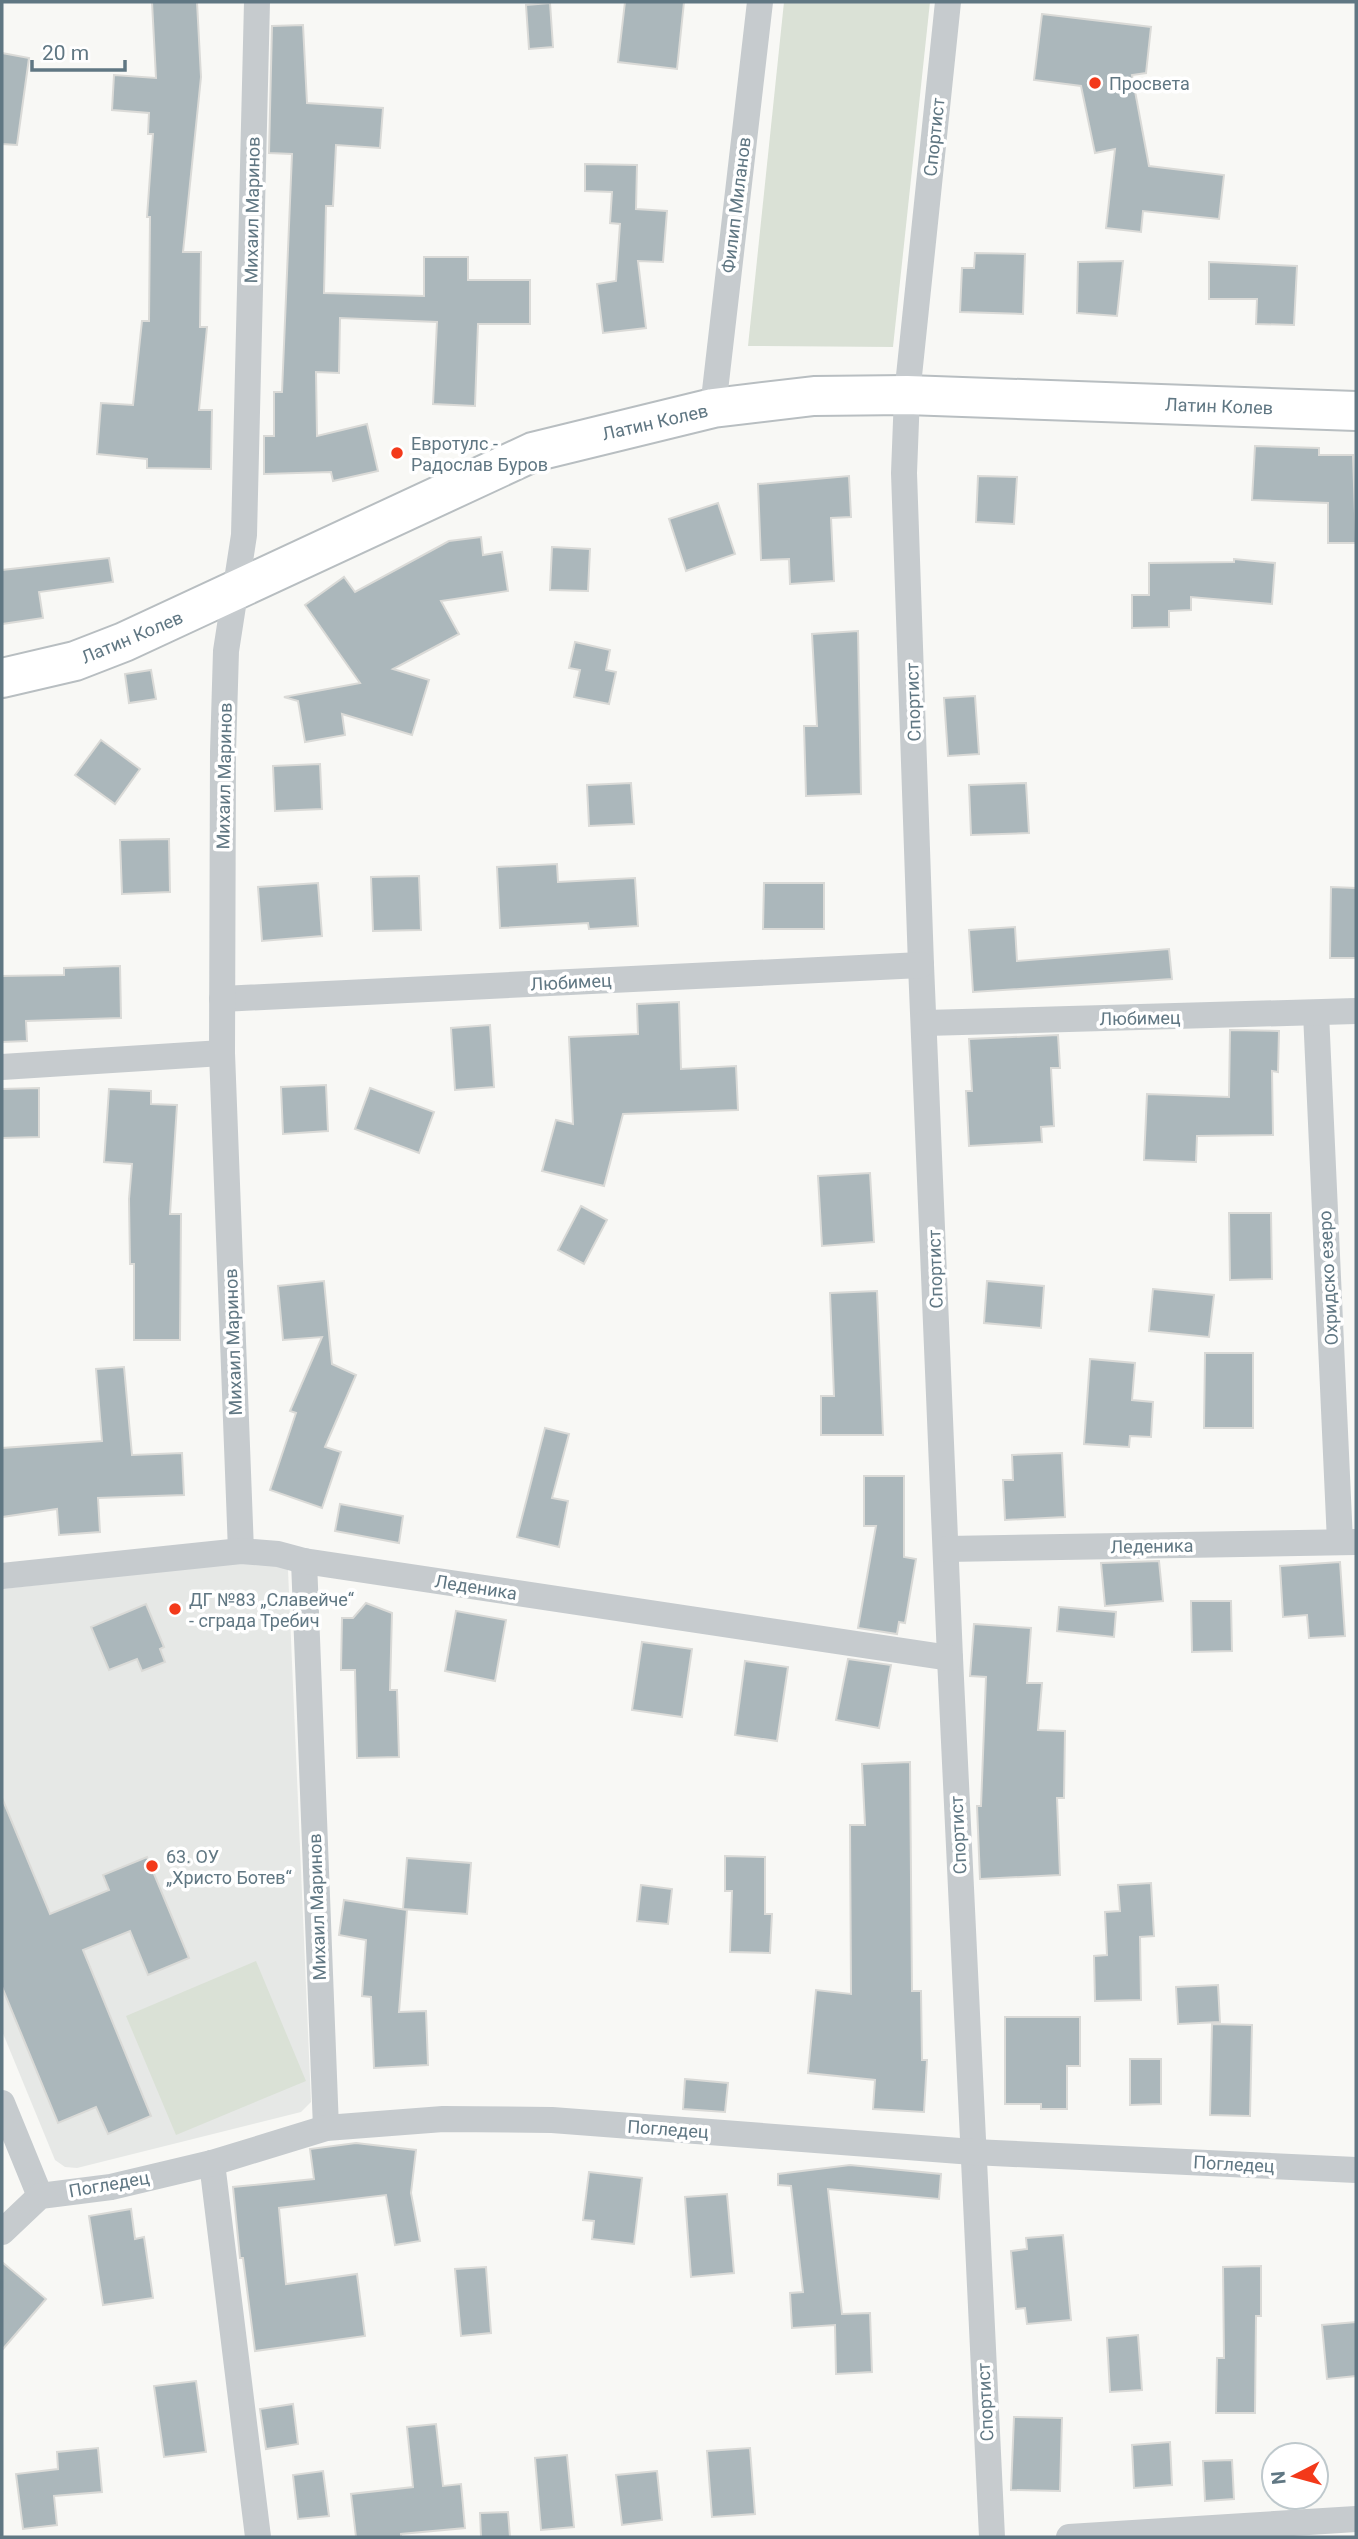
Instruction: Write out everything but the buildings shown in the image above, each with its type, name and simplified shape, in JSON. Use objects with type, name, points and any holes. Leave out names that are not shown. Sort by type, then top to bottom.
[{"type":"main road","name":"Латин Колев","points":[[2,678],[75,661],[235,593],[533,452],[713,408],[814,396],[907,395],[1356,411]]},
{"type":"street","name":"Михаил Маринов","points":[[241,1551],[222,999],[226,651],[244,535],[257,2]]},
{"type":"street","name":"Филип Миланов","points":[[713,408],[760,2]]},
{"type":"street","name":"Спортист","points":[[948,2],[907,395],[904,473],[950,1658],[992,2537]]},
{"type":"street","name":"Любимец","points":[[222,999],[921,965]]},
{"type":"street","name":"Любимец","points":[[925,1023],[1356,1011]]},
{"type":"street","name":"Охридско езеро","points":[[1316,1013],[1348,1542]]},
{"type":"street","points":[[2,1068],[222,1053]]},
{"type":"street","name":"Леденика","points":[[947,1549],[1348,1542]]},
{"type":"street","name":"Леденика","points":[[2,1576],[241,1551],[278,1554],[304,1561],[950,1658]]},
{"type":"street","name":"Михаил Маринов","points":[[304,1561],[326,2128]]},
{"type":"street","points":[[2,2103],[40,2196],[2,2232]]},
{"type":"street","name":"Погледец","points":[[40,2196],[111,2187],[212,2163],[326,2128],[443,2119],[551,2120],[973,2152],[1356,2170]]},
{"type":"street","points":[[212,2163],[258,2537]]},
{"type":"street","points":[[1069,2537],[1356,2519]]},
{"type":"shaded area","points":[[784,2],[930,2],[893,347],[748,346]]},
{"type":"shaded area","name":"63. ОУ „Христо Ботев“","points":[[272,1559],[288,1570],[311,2102],[301,2112],[77,2168],[65,2167],[55,2160],[2,2031],[2,1589]]},
{"type":"shaded area","points":[[256,1961],[306,2081],[176,2135],[126,2016]]},
{"type":"place","name":"Просвета","points":[[1095,83]]},
{"type":"place","name":"Евротулс - Радослав Буров","points":[[397,453]]},
{"type":"place","name":"ДГ №83 „Славейче“ - сграда Требич","points":[[175,1609]]},
{"type":"place","name":"63. ОУ „Христо Ботев“","points":[[152,1866]]}]
